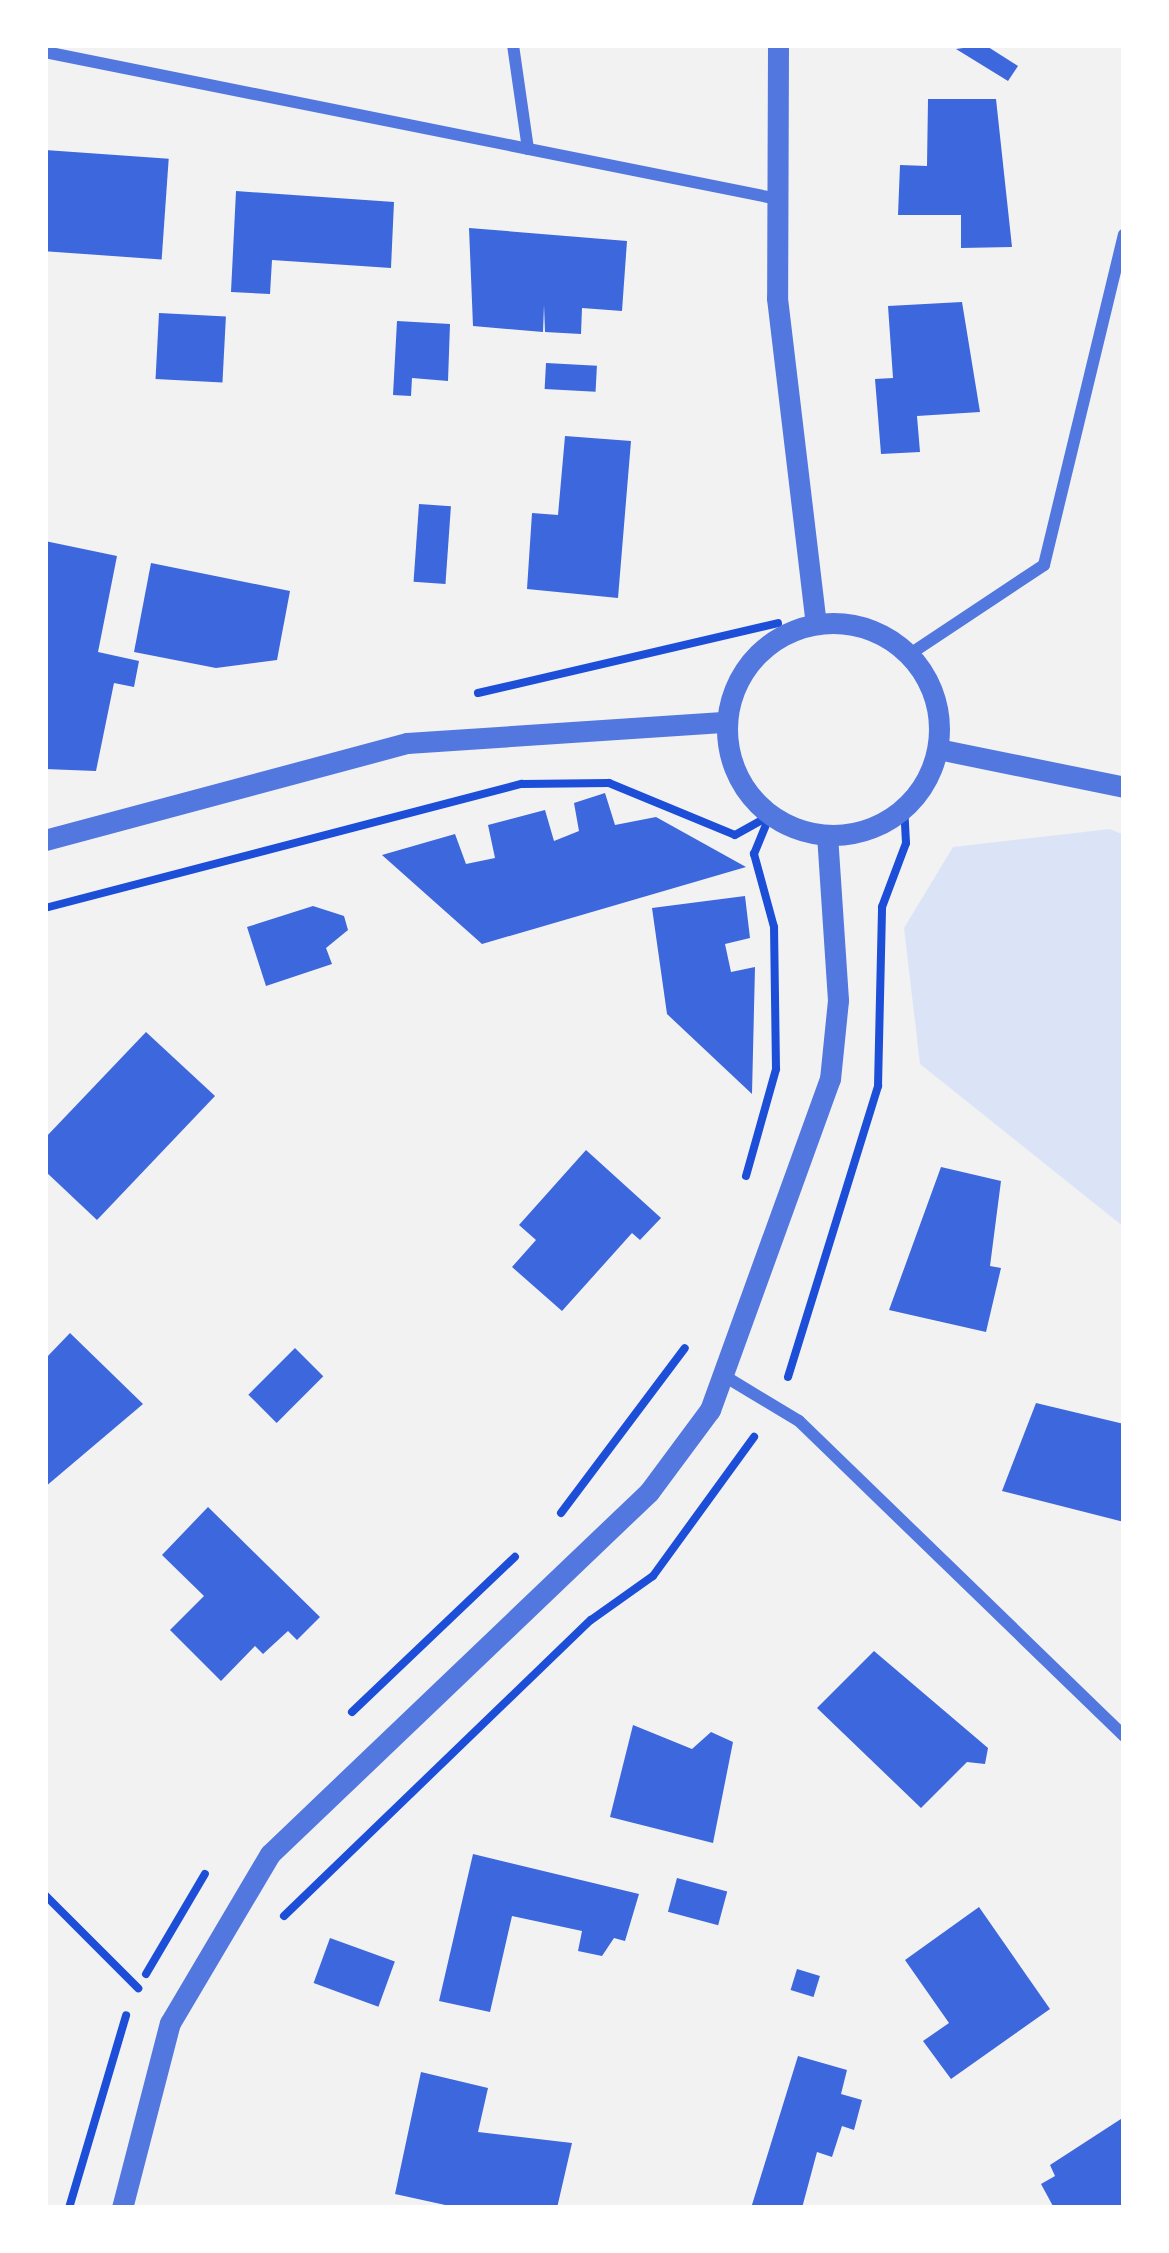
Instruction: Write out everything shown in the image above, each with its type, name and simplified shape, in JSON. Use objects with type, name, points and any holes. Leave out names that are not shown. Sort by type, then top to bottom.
[{"type":"street","points":[[513,45],[528,149]]},
{"type":"street","points":[[778,45],[777,298],[816,623]]},
{"type":"street","points":[[45,52],[778,199]]},
{"type":"street","points":[[910,654],[1044,565],[1124,235]]},
{"type":"street","points":[[816,623],[883,633],[910,654],[929,682],[938,748],[904,808],[827,835],[770,815],[736,774],[726,722],[754,657],[816,623]]},
{"type":"street","points":[[45,840],[407,743],[726,722]]},
{"type":"street","points":[[938,748],[1124,788]]},
{"type":"street","points":[[122,2208],[170,2023],[236,1902],[358,1762],[649,1492],[726,1377],[830,1079],[838,1000],[827,835]]},
{"type":"street","points":[[726,1377],[799,1421],[1124,1736]]},
{"type":"path","points":[[45,908],[522,784],[609,783],[735,836],[770,815]]},
{"type":"path","points":[[743,1189],[776,1069],[774,927],[754,854],[770,815]]},
{"type":"path","points":[[550,1523],[662,1387],[694,1324]]},
{"type":"path","points":[[345,1719],[533,1540]]},
{"type":"path","points":[[69,2208],[138,1988],[213,1863]]},
{"type":"path","points":[[45,1895],[138,1988]]},
{"type":"shaded area","points":[[1110,829],[1124,835],[1124,1227],[920,1064],[904,928],[953,847]]},
{"type":"building","points":[[985,45],[1018,66],[1008,81],[956,49]]},
{"type":"building","points":[[928,99],[996,99],[1012,247],[961,248],[961,215],[898,215],[900,165],[927,166]]},
{"type":"building","points":[[45,150],[169,159],[162,259],[45,251]]},
{"type":"building","points":[[236,191],[394,202],[391,268],[272,260],[270,294],[231,292]]},
{"type":"building","points":[[469,228],[627,241],[622,311],[582,308],[581,334],[545,332],[544,305],[543,332],[473,326]]},
{"type":"building","points":[[962,302],[980,412],[917,416],[920,452],[881,454],[875,379],[893,378],[888,306]]},
{"type":"building","points":[[159,313],[226,317],[222,382],[156,379]]},
{"type":"building","points":[[397,321],[450,324],[448,381],[412,378],[411,396],[393,395]]},
{"type":"building","points":[[546,363],[597,366],[596,392],[545,389]]},
{"type":"building","points":[[565,436],[631,441],[618,598],[527,589],[532,513],[558,515]]},
{"type":"building","points":[[419,504],[451,506],[445,584],[414,582]]},
{"type":"building","points":[[45,541],[117,556],[98,652],[139,661],[134,687],[114,683],[96,771],[45,769]]},
{"type":"building","points":[[151,563],[290,591],[277,660],[216,668],[134,652]]},
{"type":"building","points":[[605,793],[615,825],[656,817],[746,867],[482,944],[382,855],[455,834],[466,864],[495,858],[488,825],[545,810],[554,841],[579,831],[574,803]]},
{"type":"building","points":[[745,896],[750,938],[725,944],[731,972],[755,967],[752,1094],[667,1014],[652,908]]},
{"type":"building","points":[[313,906],[344,916],[348,930],[326,948],[332,964],[266,986],[247,927]]},
{"type":"building","points":[[146,1032],[215,1096],[97,1220],[45,1171],[45,1138]]},
{"type":"building","points":[[586,1150],[661,1218],[640,1240],[632,1233],[562,1311],[512,1267],[536,1240],[519,1225]]},
{"type":"building","points":[[941,1167],[1001,1181],[990,1266],[1001,1268],[986,1332],[889,1310]]},
{"type":"building","points":[[70,1333],[143,1404],[45,1487],[45,1359]]},
{"type":"building","points":[[295,1348],[323,1376],[277,1423],[248,1395]]},
{"type":"building","points":[[1036,1403],[1124,1424],[1124,1522],[1002,1491]]},
{"type":"building","points":[[208,1507],[320,1617],[297,1640],[288,1631],[263,1654],[255,1646],[221,1681],[170,1630],[204,1596],[162,1555]]},
{"type":"building","points":[[874,1651],[988,1748],[985,1764],[967,1762],[921,1808],[817,1708]]},
{"type":"building","points":[[633,1725],[692,1749],[711,1732],[733,1742],[713,1843],[610,1817]]},
{"type":"building","points":[[473,1854],[639,1894],[625,1941],[614,1938],[602,1956],[578,1951],[582,1931],[512,1916],[490,2012],[439,2001]]},
{"type":"building","points":[[677,1878],[727,1891],[718,1925],[668,1912]]},
{"type":"building","points":[[979,1907],[1050,2009],[951,2079],[923,2041],[949,2023],[905,1960]]},
{"type":"building","points":[[330,1938],[395,1962],[378,2007],[314,1983]]},
{"type":"building","points":[[797,1969],[820,1976],[814,1997],[791,1990]]},
{"type":"building","points":[[798,2056],[847,2070],[841,2094],[862,2100],[854,2130],[842,2126],[832,2157],[817,2152],[802,2208],[751,2208]]},
{"type":"building","points":[[421,2072],[488,2088],[478,2132],[572,2143],[557,2208],[459,2208],[395,2194]]},
{"type":"building","points":[[1124,2117],[1124,2208],[1054,2208],[1041,2184],[1055,2176],[1050,2165]]}]
